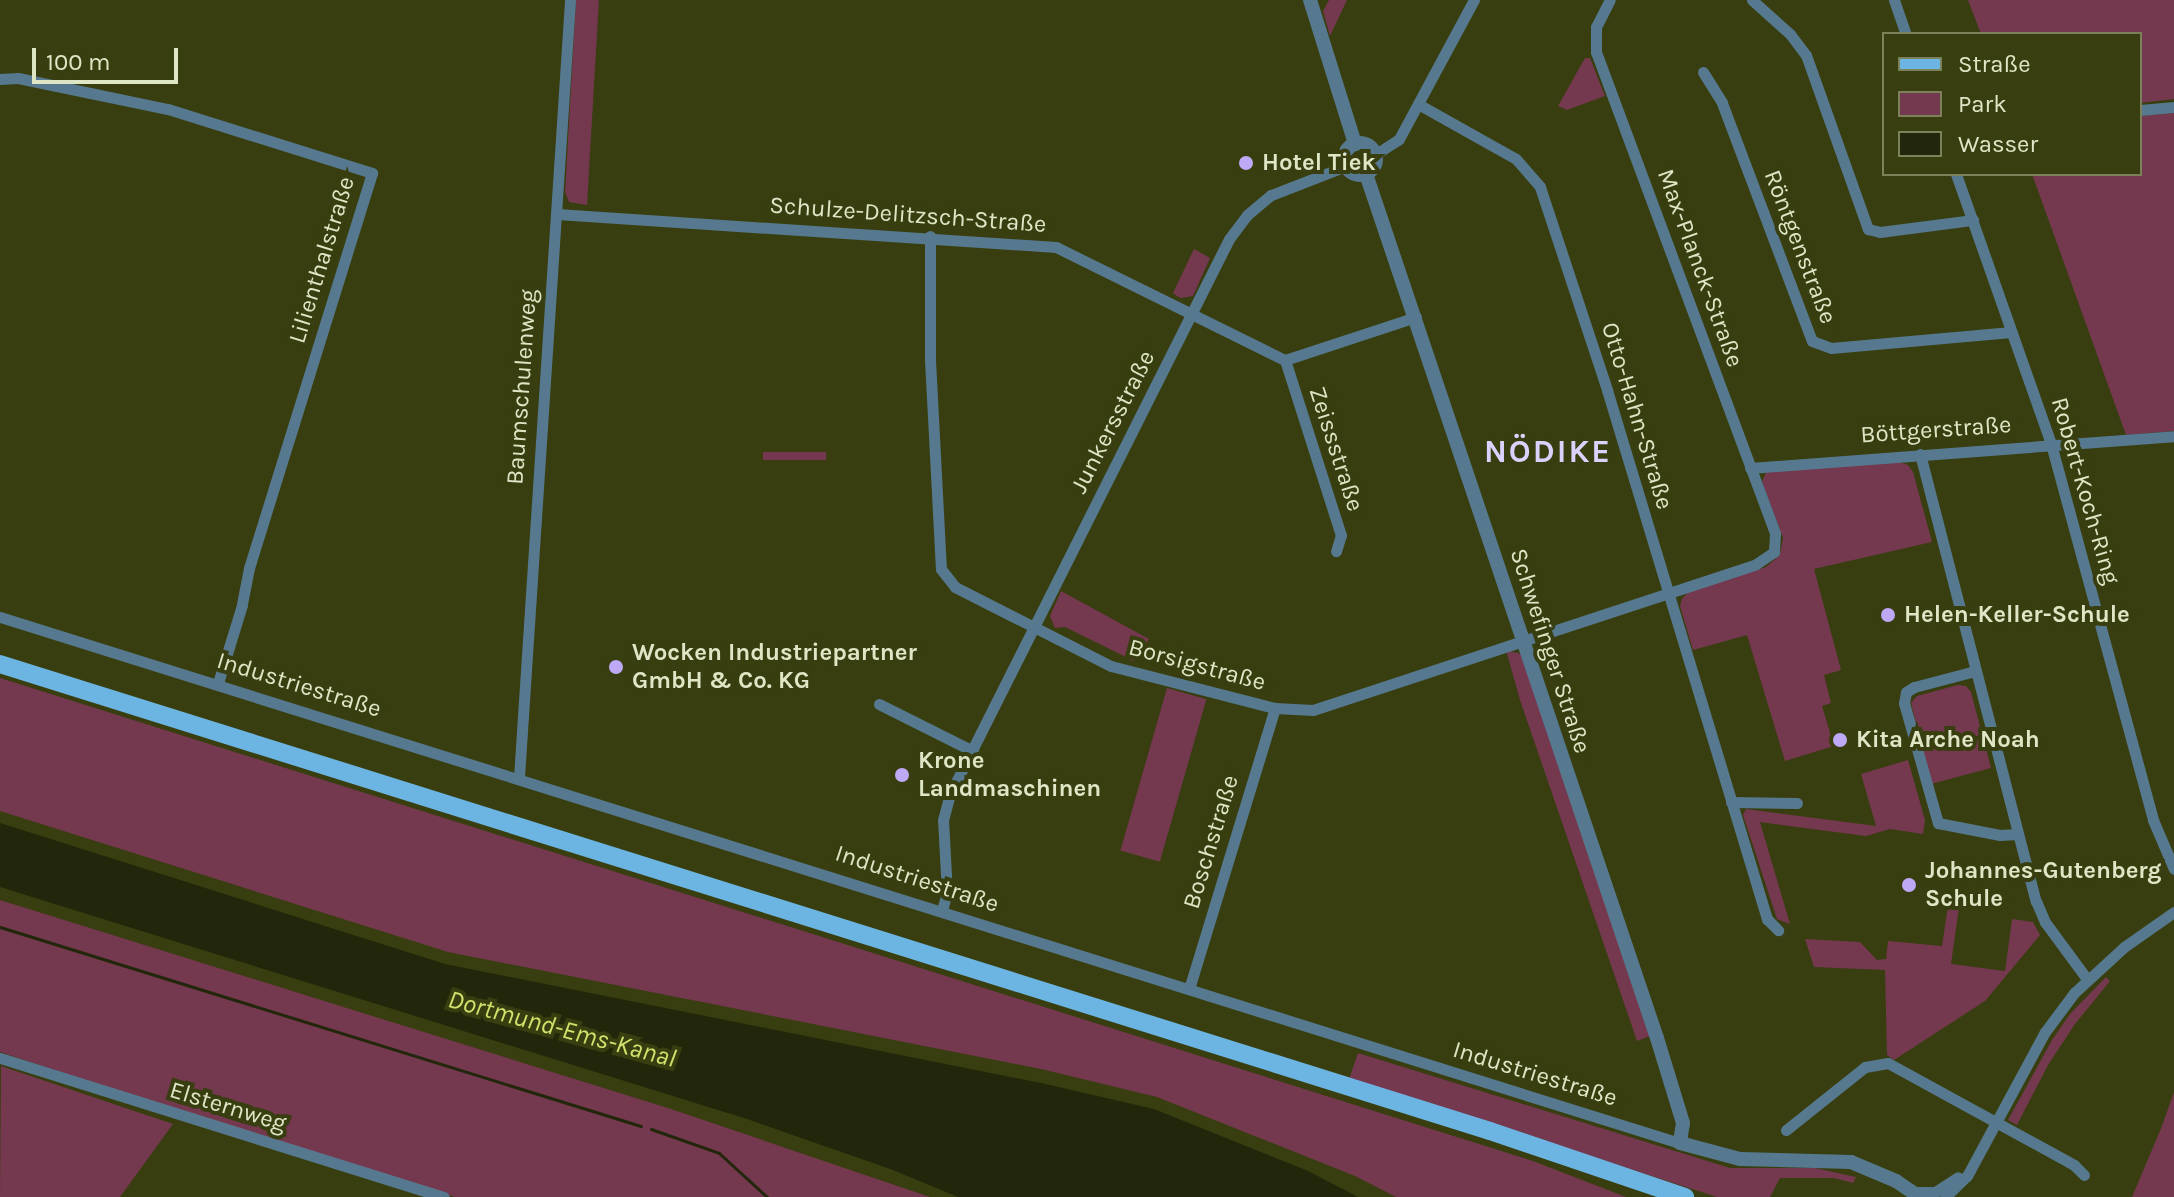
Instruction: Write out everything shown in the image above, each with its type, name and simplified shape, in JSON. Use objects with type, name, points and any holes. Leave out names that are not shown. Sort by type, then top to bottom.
[{"type":"main road","points":[[0,664],[1566,1156],[1685,1197]]},
{"type":"main road","points":[[1566,1156],[1659,1197]]},
{"type":"street","name":"Baumschulenweg","points":[[519,777],[570,0]]},
{"type":"street","points":[[1310,0],[1355,144]]},
{"type":"street","points":[[1376,154],[1399,139],[1474,0]]},
{"type":"street","name":"Max-Planck-Straße","points":[[1610,0],[1596,27],[1596,52],[1775,533],[1774,552]]},
{"type":"street","points":[[1752,0],[1790,34],[1806,55],[1868,229],[1880,232],[1973,220]]},
{"type":"street","points":[[1894,0],[1905,32]]},
{"type":"street","name":"Röntgenstraße","points":[[1703,72],[1722,103],[1812,341],[1831,348],[2011,332]]},
{"type":"street","name":"Lilienthalstraße","points":[[0,79],[18,78],[168,109],[372,173],[249,568],[242,605],[218,683]]},
{"type":"street","name":"Otto-Hahn-Straße","points":[[1418,104],[1516,159],[1540,187],[1669,593],[1767,919],[1778,930]]},
{"type":"street","points":[[2142,110],[2174,107]]},
{"type":"street","points":[[1355,144],[1370,146],[1376,154],[1374,168],[1366,174],[1354,174],[1346,166],[1347,151],[1355,144]]},
{"type":"street","name":"Junkersstraße","points":[[942,910],[947,893],[945,806],[1229,239],[1247,215],[1271,195],[1346,166]]},
{"type":"street","name":"Schwefinger Straße","points":[[1366,174],[1681,1115],[1680,1143]]},
{"type":"street","name":"Robert-Koch-Ring","points":[[1957,176],[2051,444],[2153,820],[2174,869]]},
{"type":"street","name":"Schulze-Delitzsch-Straße","points":[[557,214],[930,236],[1056,247],[1285,360]]},
{"type":"street","name":"Borsigstraße","points":[[930,236],[929,331],[941,569],[955,587],[1111,666],[1275,708],[1313,710],[1756,564],[1774,552]]},
{"type":"street","points":[[1285,360],[1416,317]]},
{"type":"street","name":"Zeissstraße","points":[[1285,360],[1341,535],[1336,551]]},
{"type":"street","name":"Böttgerstraße","points":[[1750,468],[2174,436]]},
{"type":"street","points":[[1920,454],[2017,834],[2045,922],[2087,979]]},
{"type":"street","name":"Industriestraße","points":[[0,617],[1680,1143],[1740,1159],[1824,1160],[1868,1174],[1913,1195]]},
{"type":"street","points":[[1975,671],[1906,692],[1904,703],[1938,823],[2000,835],[2017,834]]},
{"type":"street","points":[[879,704],[973,751]]},
{"type":"street","name":"Boschstraße","points":[[1189,989],[1275,708]]},
{"type":"street","points":[[1731,802],[1797,803]]},
{"type":"street","points":[[1913,1195],[1940,1196],[1967,1176],[2045,1032],[2087,979],[2174,912]]},
{"type":"street","name":"Elsternweg","points":[[0,1058],[444,1197]]},
{"type":"street","points":[[1786,1130],[1865,1067],[1888,1063],[2074,1165],[2084,1175]]},
{"type":"green space","points":[[576,0],[599,0],[587,205],[569,202],[565,192]]},
{"type":"green space","points":[[1329,0],[1347,0],[1330,36],[1323,11]]},
{"type":"green space","points":[[1968,0],[2174,0],[2174,99],[2142,103],[2142,32],[1980,32]]},
{"type":"green space","points":[[1585,58],[1590,58],[1605,96],[1567,110],[1558,106]]},
{"type":"green space","points":[[2174,113],[2174,431],[2126,435],[2033,176],[2142,176],[2142,116]]},
{"type":"green space","points":[[1194,249],[1210,258],[1193,296],[1180,298],[1173,293]]},
{"type":"green space","points":[[763,452],[826,452],[826,460],[763,460]]},
{"type":"green space","points":[[1899,462],[1908,465],[1913,472],[1932,542],[1814,569],[1841,670],[1824,675],[1831,703],[1822,706],[1834,746],[1785,761],[1747,635],[1693,650],[1680,606],[1682,599],[1688,592],[1766,567],[1780,555],[1783,538],[1762,482],[1766,472]]},
{"type":"green space","points":[[1061,591],[1149,639],[1134,661],[1065,627],[1055,628],[1050,616]]},
{"type":"green space","points":[[1506,650],[1521,654],[1650,1036],[1637,1041],[1520,700]]},
{"type":"green space","points":[[0,678],[1533,1161],[1626,1197],[1396,1197],[1355,1176],[1157,1097],[1041,1069],[448,952],[0,811]]},
{"type":"green space","points":[[1958,685],[1966,686],[1971,692],[1991,768],[1931,784],[1911,703],[1917,696]]},
{"type":"green space","points":[[1167,688],[1206,699],[1160,862],[1120,850]]},
{"type":"green space","points":[[1908,760],[1925,820],[1923,834],[1890,829],[1866,836],[1760,822],[1790,924],[1777,919],[1743,815],[1746,809],[1876,826],[1861,774]]},
{"type":"green space","points":[[1950,892],[1961,893],[1951,964],[2005,971],[2012,919],[2033,922],[2040,935],[1985,1001],[1894,1060],[1887,1055],[1885,970],[1814,967],[1805,939],[1860,942],[1877,960],[1886,959],[1888,941],[1942,946]]},
{"type":"green space","points":[[0,900],[671,1109],[930,1197],[455,1197],[91,1082],[0,1052]]},
{"type":"green space","points":[[2106,977],[2110,981],[2075,1024],[2048,1065],[2017,1125],[2008,1120],[2052,1040],[2070,1014]]},
{"type":"green space","points":[[1358,1053],[1730,1168],[1815,1168],[1856,1177],[1853,1183],[1834,1178],[1780,1178],[1770,1197],[1717,1197],[1349,1079]]},
{"type":"green space","points":[[1,1066],[173,1124],[120,1197],[0,1197]]},
{"type":"green space","points":[[2174,1092],[2174,1197],[2132,1197],[2162,1126]]},
{"type":"water","name":"Dortmund-Ems-Kanal","points":[[0,823],[445,964],[1041,1083],[1154,1109],[1308,1171],[1358,1197],[958,1197],[893,1170],[747,1119],[0,887]]},
{"type":"waterway","points":[[0,927],[641,1126]]},
{"type":"waterway","points":[[651,1129],[719,1153],[767,1197]]},
{"type":"place","name":"Hotel Tiek","points":[[1246,163]]},
{"type":"place","name":"Helen-Keller-Schule","points":[[1888,615]]},
{"type":"place","name":"Wocken Industriepartner GmbH & Co. KG","points":[[616,667]]},
{"type":"place","name":"Kita Arche Noah","points":[[1840,740]]},
{"type":"place","name":"Krone Landmaschinen","points":[[902,775]]},
{"type":"place","name":"Johannes-Gutenberg Schule","points":[[1909,885]]},
{"type":"district","name":"NÖDIKE","points":[[1548,452]]}]
